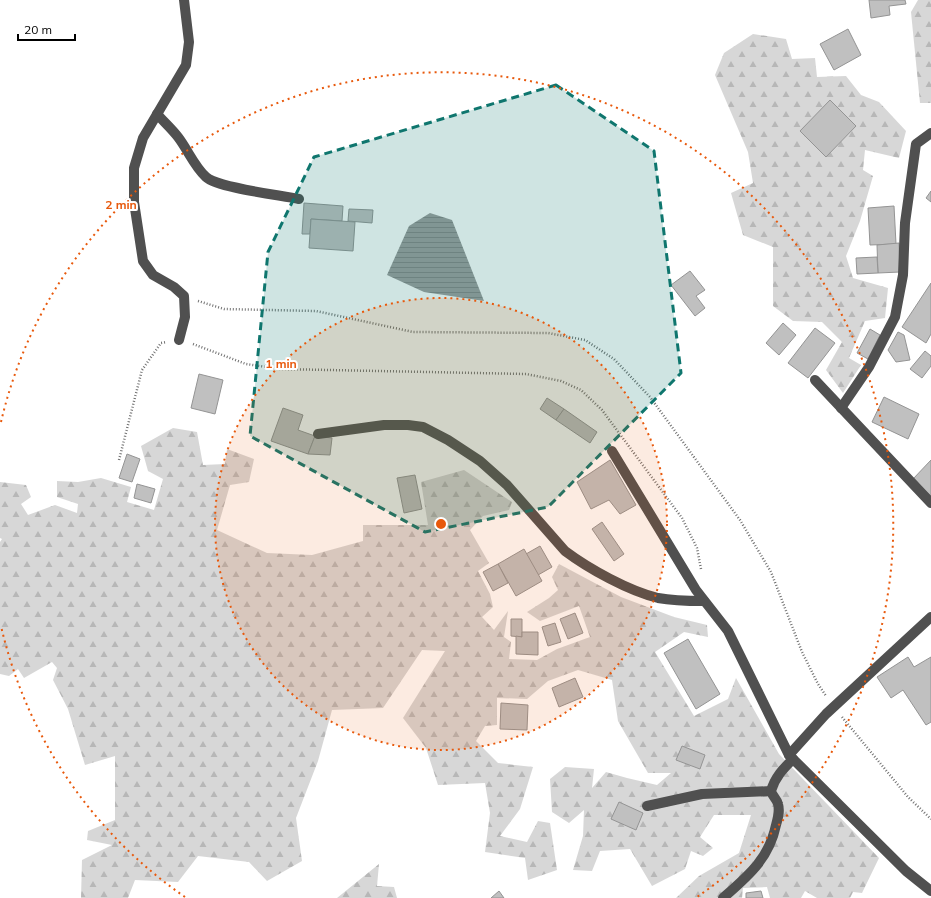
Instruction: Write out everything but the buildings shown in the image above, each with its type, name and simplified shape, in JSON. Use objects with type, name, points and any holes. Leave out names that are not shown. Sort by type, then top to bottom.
[{"type":"street","points":[[179,340],[185,317],[184,296],[174,286],[153,275],[143,261],[134,202],[134,168],[143,138],[186,65],[188,42],[184,0]]},
{"type":"street","points":[[157,114],[178,137],[199,170],[208,179],[244,189],[299,199]]},
{"type":"street","points":[[841,408],[869,367],[895,317],[903,275],[905,224],[916,144],[931,133]]},
{"type":"street","points":[[815,380],[931,503]]},
{"type":"street","points":[[318,434],[384,425],[408,425],[423,427],[448,440],[480,461],[508,485],[565,551],[576,559],[616,581],[658,598],[678,601],[704,601]]},
{"type":"street","points":[[612,451],[696,590],[728,632],[791,757],[906,871],[931,891]]},
{"type":"street","points":[[771,791],[777,776],[791,757],[796,746],[826,714],[931,617]]},
{"type":"street","points":[[647,806],[702,794],[771,791]]},
{"type":"street","points":[[723,898],[751,874],[763,859],[774,836],[779,812],[778,803],[771,791]]},
{"type":"highlighted area","points":[[556,85],[654,151],[681,373],[548,507],[425,532],[250,436],[268,252],[314,157]]},
{"type":"green space","points":[[918,0],[931,0],[931,103],[920,103],[911,12]]},
{"type":"green space","points":[[753,34],[786,39],[792,59],[815,58],[817,77],[846,76],[861,95],[879,102],[906,131],[899,158],[865,150],[863,170],[873,176],[860,221],[846,256],[853,278],[888,288],[885,318],[865,321],[849,358],[861,365],[843,393],[826,370],[842,342],[822,322],[793,321],[773,306],[773,247],[743,235],[731,193],[753,183],[748,152],[715,75],[724,53]]},
{"type":"green space","points":[[173,428],[197,432],[203,465],[225,464],[227,449],[254,459],[249,482],[230,485],[217,530],[267,553],[312,555],[363,541],[363,525],[428,525],[421,482],[464,470],[512,502],[509,510],[483,516],[470,530],[489,563],[478,571],[490,594],[493,607],[482,617],[494,630],[508,611],[504,637],[511,642],[509,659],[537,660],[557,649],[590,637],[579,606],[540,621],[527,612],[549,598],[558,590],[552,577],[559,564],[621,597],[674,617],[707,625],[708,637],[684,632],[655,652],[694,716],[728,699],[736,678],[779,754],[879,858],[862,893],[853,892],[850,898],[817,898],[805,891],[801,898],[770,898],[767,887],[743,888],[742,898],[676,898],[699,876],[739,853],[751,815],[714,815],[700,837],[713,848],[703,856],[691,851],[685,869],[652,886],[630,849],[600,851],[592,871],[573,870],[583,836],[584,810],[569,823],[552,812],[550,779],[565,767],[594,769],[592,788],[606,772],[657,785],[671,773],[648,773],[618,721],[612,680],[578,670],[548,681],[527,699],[497,698],[497,725],[485,726],[476,741],[498,763],[533,767],[520,809],[500,836],[527,842],[538,821],[550,823],[557,870],[528,880],[525,858],[485,852],[490,813],[485,783],[438,785],[426,748],[403,718],[445,651],[422,650],[383,708],[332,710],[318,761],[296,818],[302,861],[267,881],[249,862],[198,856],[178,882],[135,880],[128,898],[81,898],[82,860],[112,845],[87,840],[88,831],[115,820],[115,756],[85,765],[68,709],[53,680],[57,668],[52,662],[24,678],[18,669],[9,676],[0,674],[0,542],[2,539],[0,538],[0,482],[26,485],[31,497],[21,504],[28,515],[55,505],[77,513],[78,504],[57,497],[57,481],[78,482],[101,478],[131,487],[127,502],[154,510],[163,479],[148,471],[141,446]]},
{"type":"green space","points":[[379,864],[377,886],[394,887],[397,898],[337,898]]},
{"type":"shaded area","points":[[430,213],[452,220],[484,301],[424,292],[387,275],[409,226]]}]
